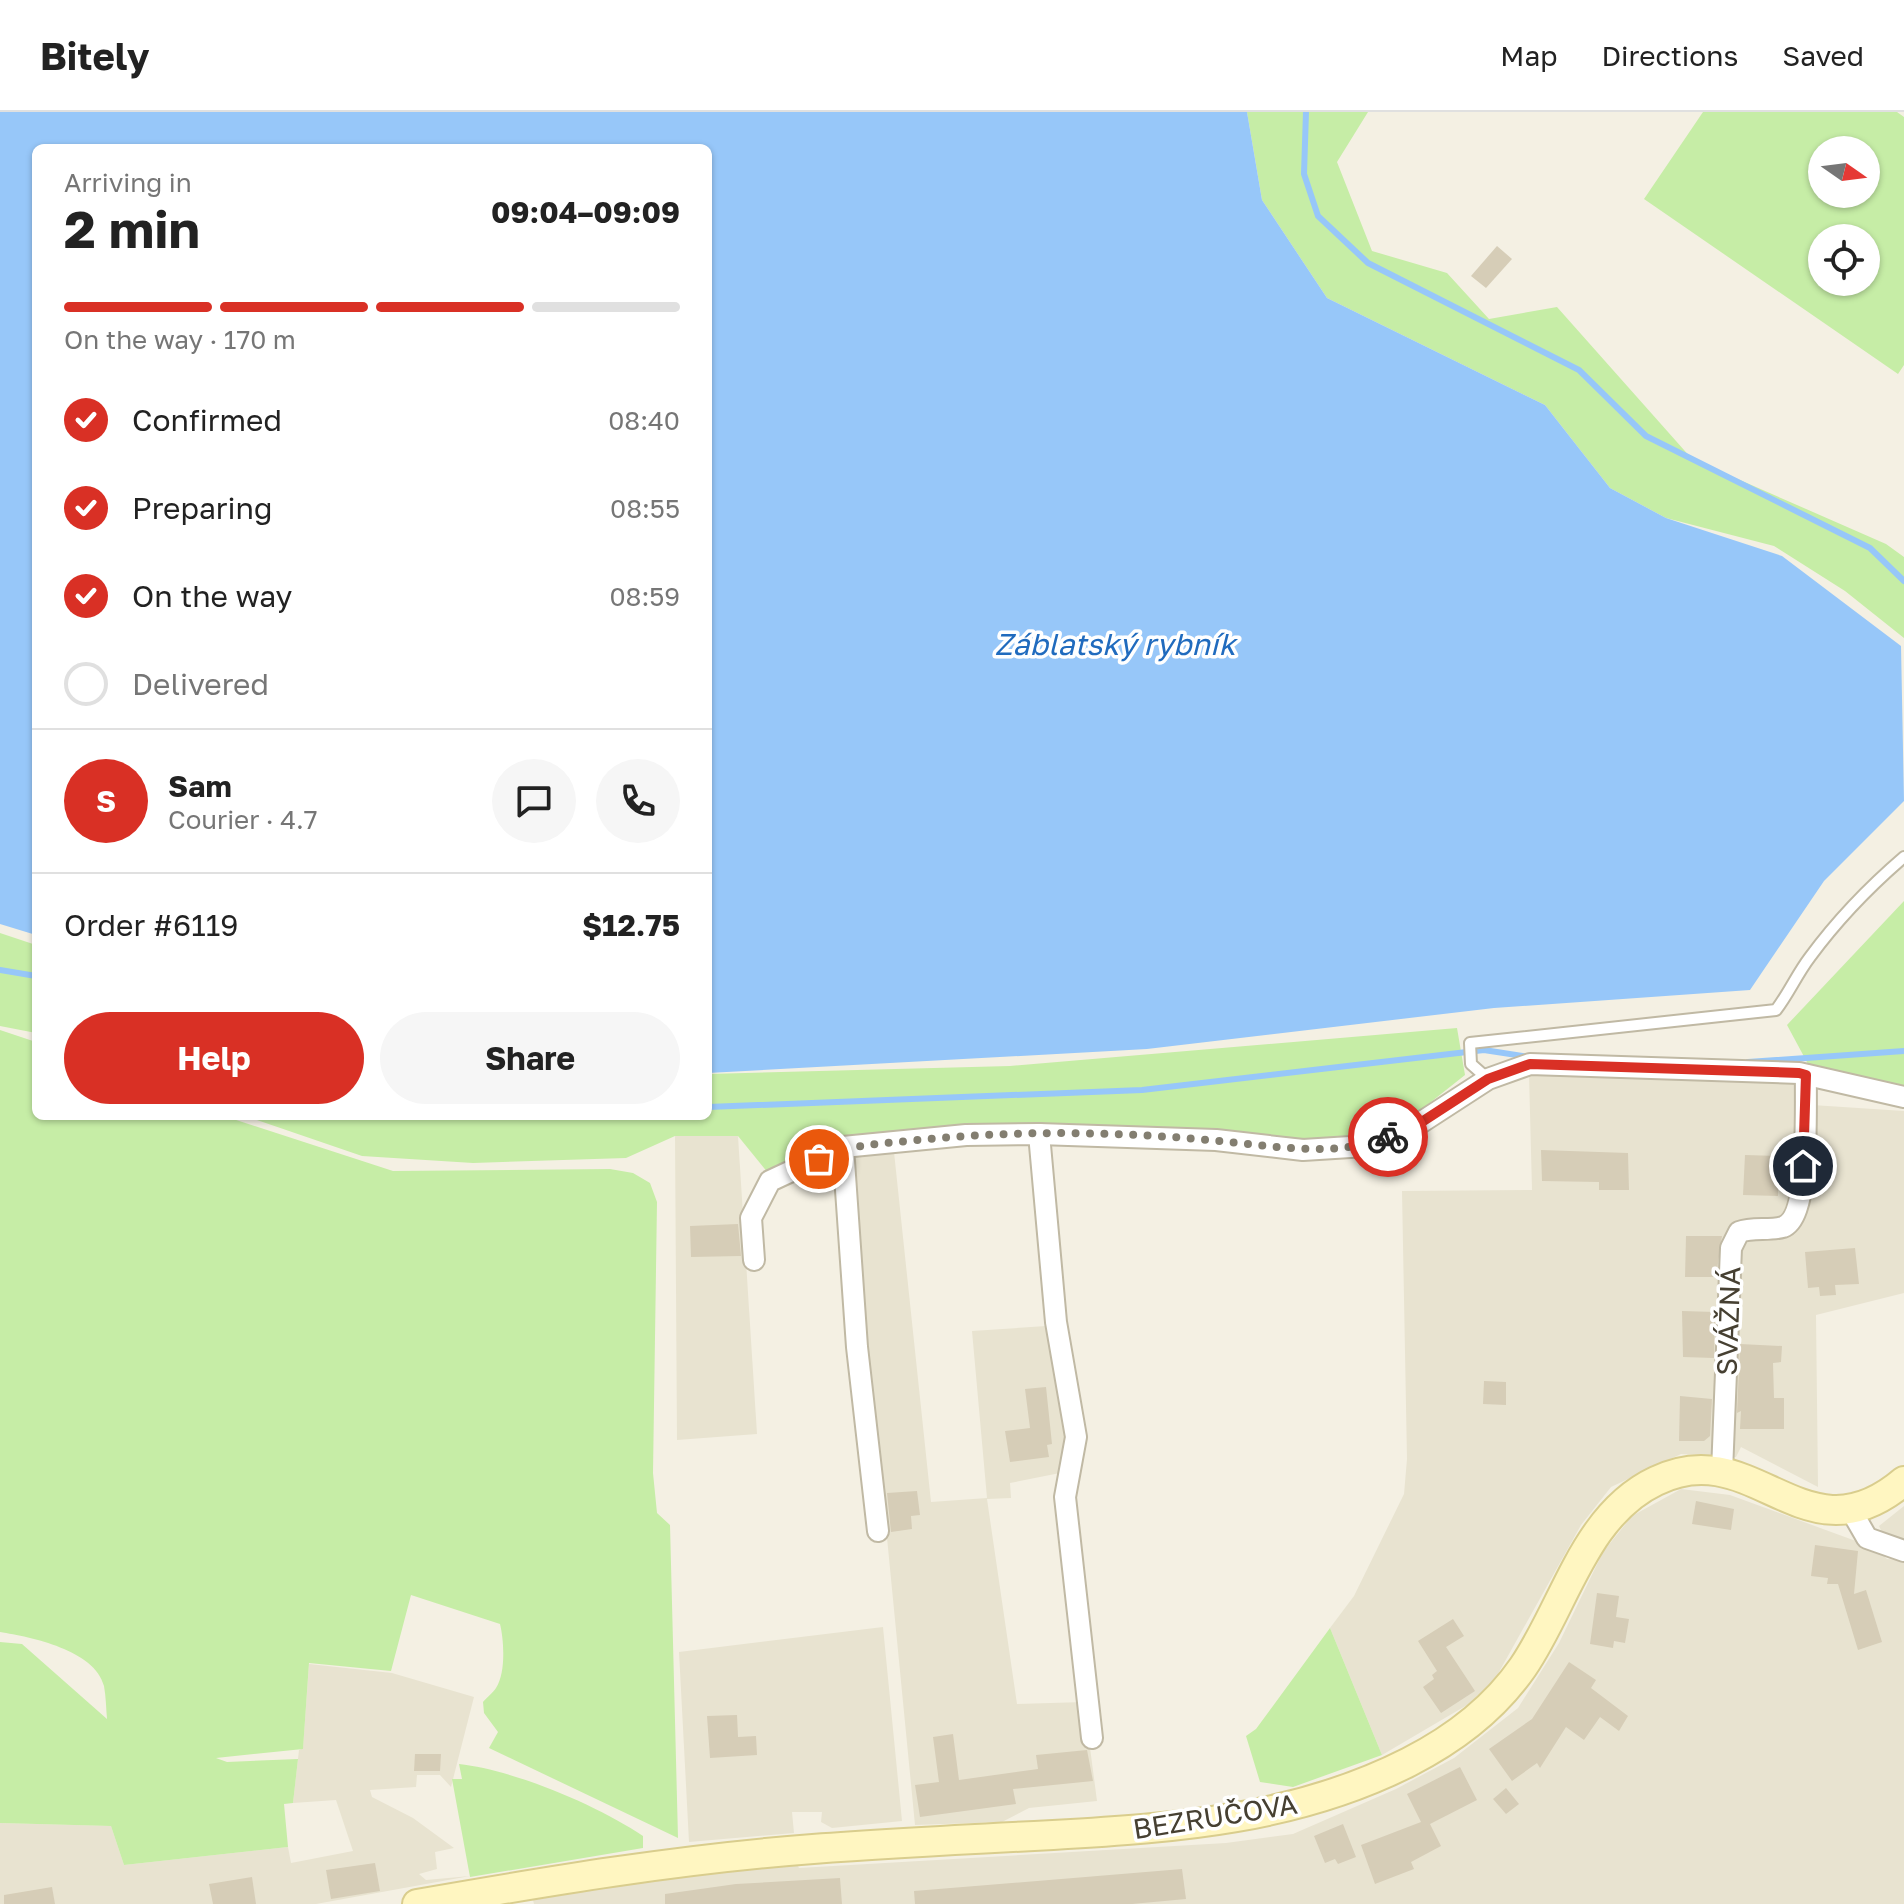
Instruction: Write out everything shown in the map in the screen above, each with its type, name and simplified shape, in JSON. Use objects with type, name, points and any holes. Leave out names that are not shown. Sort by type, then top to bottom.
[{"type":"main road","name":"BEZRUČOVA","points":[[417,1904],[709,1857],[1201,1824],[1259,1815],[1321,1798],[1382,1775],[1438,1746],[1500,1697],[1541,1639],[1601,1527],[1627,1499],[1674,1474],[1722,1472],[1826,1511],[1852,1512]]},
{"type":"main road","points":[[1852,1512],[1876,1503],[1904,1481]]},
{"type":"street","points":[[754,1260],[751,1218],[770,1181],[843,1147],[966,1135],[1039,1134],[1216,1140],[1303,1150],[1366,1146],[1414,1127],[1488,1079],[1530,1064],[1806,1075],[1904,1097]]},
{"type":"street","name":"SVÁŽNÁ","points":[[1722,1472],[1731,1248],[1739,1232],[1783,1227],[1794,1218],[1802,1197],[1806,1075]]},
{"type":"street","points":[[1039,1134],[1056,1322],[1076,1437],[1065,1497],[1092,1738]]},
{"type":"street","points":[[843,1147],[857,1347],[878,1531]]},
{"type":"street","points":[[1852,1512],[1867,1538],[1904,1551]]},
{"type":"lane","points":[[1488,1079],[1471,1064],[1470,1043],[1776,1010],[1808,959],[1841,918],[1867,888],[1904,857]]},
{"type":"shaded area","points":[[1660,1071],[1797,1083],[1797,1104],[1904,1111],[1904,1293],[1816,1315],[1818,1487],[1741,1447],[1736,1457],[1681,1454],[1611,1487],[1581,1525],[1494,1681],[1479,1698],[1382,1755],[1330,1628],[1354,1596],[1404,1494],[1407,1459],[1402,1191],[1532,1190],[1529,1074]]},
{"type":"shaded area","points":[[675,1136],[738,1136],[757,1434],[677,1440]]},
{"type":"shaded area","points":[[894,1152],[931,1502],[987,1498],[972,1331],[1046,1326],[1063,1405],[1067,1464],[1060,1473],[1010,1483],[1011,1498],[987,1499],[1017,1704],[1084,1702],[1097,1801],[1029,1808],[1002,1822],[915,1825],[850,1158]]},
{"type":"shaded area","points":[[1681,1489],[1730,1495],[1875,1548],[1887,1559],[1904,1560],[1904,1904],[534,1904],[533,1900],[700,1873],[797,1864],[799,1868],[1226,1843],[1293,1834],[1396,1789],[1454,1758],[1518,1708],[1559,1643],[1603,1552],[1632,1516]]},
{"type":"shaded area","points":[[1904,1506],[1904,1542],[1885,1539],[1879,1526]]},
{"type":"shaded area","points":[[883,1627],[902,1821],[832,1828],[821,1822],[822,1812],[792,1812],[794,1833],[689,1842],[679,1652]]},
{"type":"shaded area","points":[[309,1664],[392,1673],[474,1697],[451,1787],[440,1775],[417,1775],[416,1787],[370,1790],[372,1797],[413,1818],[454,1848],[435,1852],[437,1869],[419,1874],[426,1880],[470,1876],[316,1904],[0,1904],[0,1823],[111,1826],[124,1865],[288,1847],[291,1863],[353,1851],[336,1800],[293,1803],[299,1750],[303,1748]]},
{"type":"green space","points":[[1247,112],[1368,112],[1337,162],[1372,251],[1447,273],[1489,319],[1557,307],[1692,459],[1886,544],[1904,557],[1904,638],[1845,591],[1774,546],[1666,518],[1610,488],[1545,405],[1327,298],[1262,200]]},
{"type":"green space","points":[[1703,112],[1897,112],[1904,117],[1904,365],[1898,374],[1644,199]]},
{"type":"green space","points":[[1904,901],[1904,1086],[1808,1064],[1787,1025]]},
{"type":"green space","points":[[0,933],[32,944],[32,1032],[0,1026]]},
{"type":"green space","points":[[1457,1028],[1465,1075],[1412,1117],[1361,1135],[1302,1140],[1218,1130],[961,1125],[834,1146],[768,1173],[738,1136],[675,1136],[626,1158],[473,1163],[362,1156],[257,1120],[712,1120],[712,1074],[1010,1066]]},
{"type":"green space","points":[[0,1030],[32,1041],[32,1120],[236,1120],[393,1171],[610,1169],[633,1173],[650,1183],[657,1202],[653,1473],[657,1513],[670,1525],[678,1838],[489,1748],[498,1732],[484,1713],[483,1702],[496,1688],[503,1665],[500,1624],[411,1595],[391,1671],[309,1663],[303,1749],[216,1758],[227,1762],[298,1759],[293,1803],[284,1804],[288,1847],[124,1865],[111,1826],[0,1823],[0,1642],[22,1644],[107,1719],[104,1686],[88,1663],[60,1647],[0,1632]]},
{"type":"green space","points":[[1330,1628],[1382,1755],[1293,1787],[1260,1782],[1246,1736],[1256,1729]]},
{"type":"green space","points":[[459,1764],[504,1773],[579,1801],[643,1836],[643,1848],[470,1877],[452,1779],[462,1779]]},
{"type":"water","name":"Záblatský rybník","points":[[0,112],[1247,112],[1262,200],[1327,298],[1545,405],[1610,488],[1666,518],[1782,556],[1901,646],[1904,801],[1824,881],[1750,990],[1494,1008],[1147,1049],[712,1073],[712,144],[32,144],[32,934],[0,924]]},
{"type":"building","points":[[1497,246],[1512,259],[1486,288],[1471,276]]},
{"type":"building","points":[[1541,1150],[1628,1153],[1629,1190],[1599,1190],[1599,1182],[1542,1181]]},
{"type":"building","points":[[1745,1155],[1778,1156],[1778,1196],[1743,1195]]},
{"type":"building","points":[[738,1224],[741,1256],[691,1257],[690,1226]]},
{"type":"building","points":[[1686,1236],[1722,1236],[1716,1277],[1685,1277]]},
{"type":"building","points":[[1855,1248],[1859,1284],[1835,1285],[1836,1295],[1820,1296],[1819,1287],[1808,1288],[1805,1252]]},
{"type":"building","points":[[1682,1311],[1715,1312],[1714,1358],[1683,1357]]},
{"type":"building","points":[[1740,1344],[1782,1346],[1781,1362],[1773,1363],[1774,1398],[1784,1398],[1784,1429],[1740,1429],[1741,1411],[1737,1413]]},
{"type":"building","points":[[1484,1381],[1506,1382],[1506,1405],[1483,1404]]},
{"type":"building","points":[[1046,1387],[1052,1444],[1047,1445],[1049,1457],[1010,1462],[1005,1431],[1030,1428],[1025,1389]]},
{"type":"building","points":[[1680,1396],[1712,1399],[1710,1436],[1704,1441],[1679,1441]]},
{"type":"building","points":[[917,1491],[920,1515],[911,1516],[912,1529],[891,1532],[887,1493]]},
{"type":"building","points":[[1696,1501],[1734,1509],[1731,1530],[1692,1524]]},
{"type":"building","points":[[1815,1545],[1858,1551],[1854,1594],[1866,1590],[1882,1642],[1858,1650],[1838,1584],[1827,1584],[1828,1578],[1811,1576]]},
{"type":"building","points":[[1597,1593],[1619,1596],[1616,1617],[1629,1619],[1625,1643],[1614,1641],[1613,1648],[1590,1644]]},
{"type":"building","points":[[1453,1619],[1464,1636],[1446,1647],[1475,1691],[1441,1713],[1423,1687],[1434,1679],[1432,1675],[1437,1671],[1418,1641]]},
{"type":"building","points":[[1569,1662],[1596,1680],[1591,1688],[1628,1716],[1619,1731],[1600,1717],[1584,1740],[1566,1727],[1540,1768],[1537,1763],[1512,1781],[1489,1749],[1532,1719]]},
{"type":"building","points":[[737,1715],[738,1737],[756,1736],[757,1755],[710,1758],[707,1716]]},
{"type":"building","points":[[953,1734],[959,1780],[1038,1769],[1036,1755],[1087,1750],[1093,1781],[1013,1789],[1016,1804],[920,1817],[915,1785],[939,1782],[933,1737]]},
{"type":"building","points":[[415,1754],[441,1754],[440,1771],[414,1771]]},
{"type":"building","points":[[1460,1767],[1477,1800],[1430,1824],[1441,1846],[1411,1862],[1414,1869],[1375,1884],[1361,1845],[1421,1822],[1407,1794]]},
{"type":"building","points":[[1506,1788],[1519,1804],[1506,1814],[1493,1799]]},
{"type":"building","points":[[1343,1824],[1356,1857],[1338,1864],[1335,1859],[1325,1863],[1314,1836]]},
{"type":"building","points":[[375,1863],[380,1891],[331,1899],[326,1870]]},
{"type":"building","points":[[1182,1869],[1186,1899],[1132,1904],[915,1904],[914,1891]]},
{"type":"building","points":[[252,1877],[256,1904],[213,1904],[209,1884]]},
{"type":"building","points":[[840,1878],[842,1904],[665,1904],[665,1894],[736,1884]]},
{"type":"building","points":[[52,1887],[55,1904],[4,1904],[4,1895]]},
{"type":"waterway","points":[[1306,112],[1304,174],[1318,216],[1368,263],[1579,370],[1646,436],[1870,548],[1904,581]]},
{"type":"waterway","points":[[0,970],[32,975]]},
{"type":"waterway","points":[[712,1107],[1142,1090],[1484,1050],[1529,1057]]},
{"type":"waterway","points":[[1748,1062],[1904,1051]]},
{"type":"way so far","points":[[819,1159],[843,1147],[966,1135],[1039,1134],[1216,1140],[1303,1150],[1366,1146],[1388,1137]]},
{"type":"route","points":[[1388,1137],[1414,1127],[1488,1079],[1530,1064],[1799,1073],[1806,1075],[1803,1166]]}]
